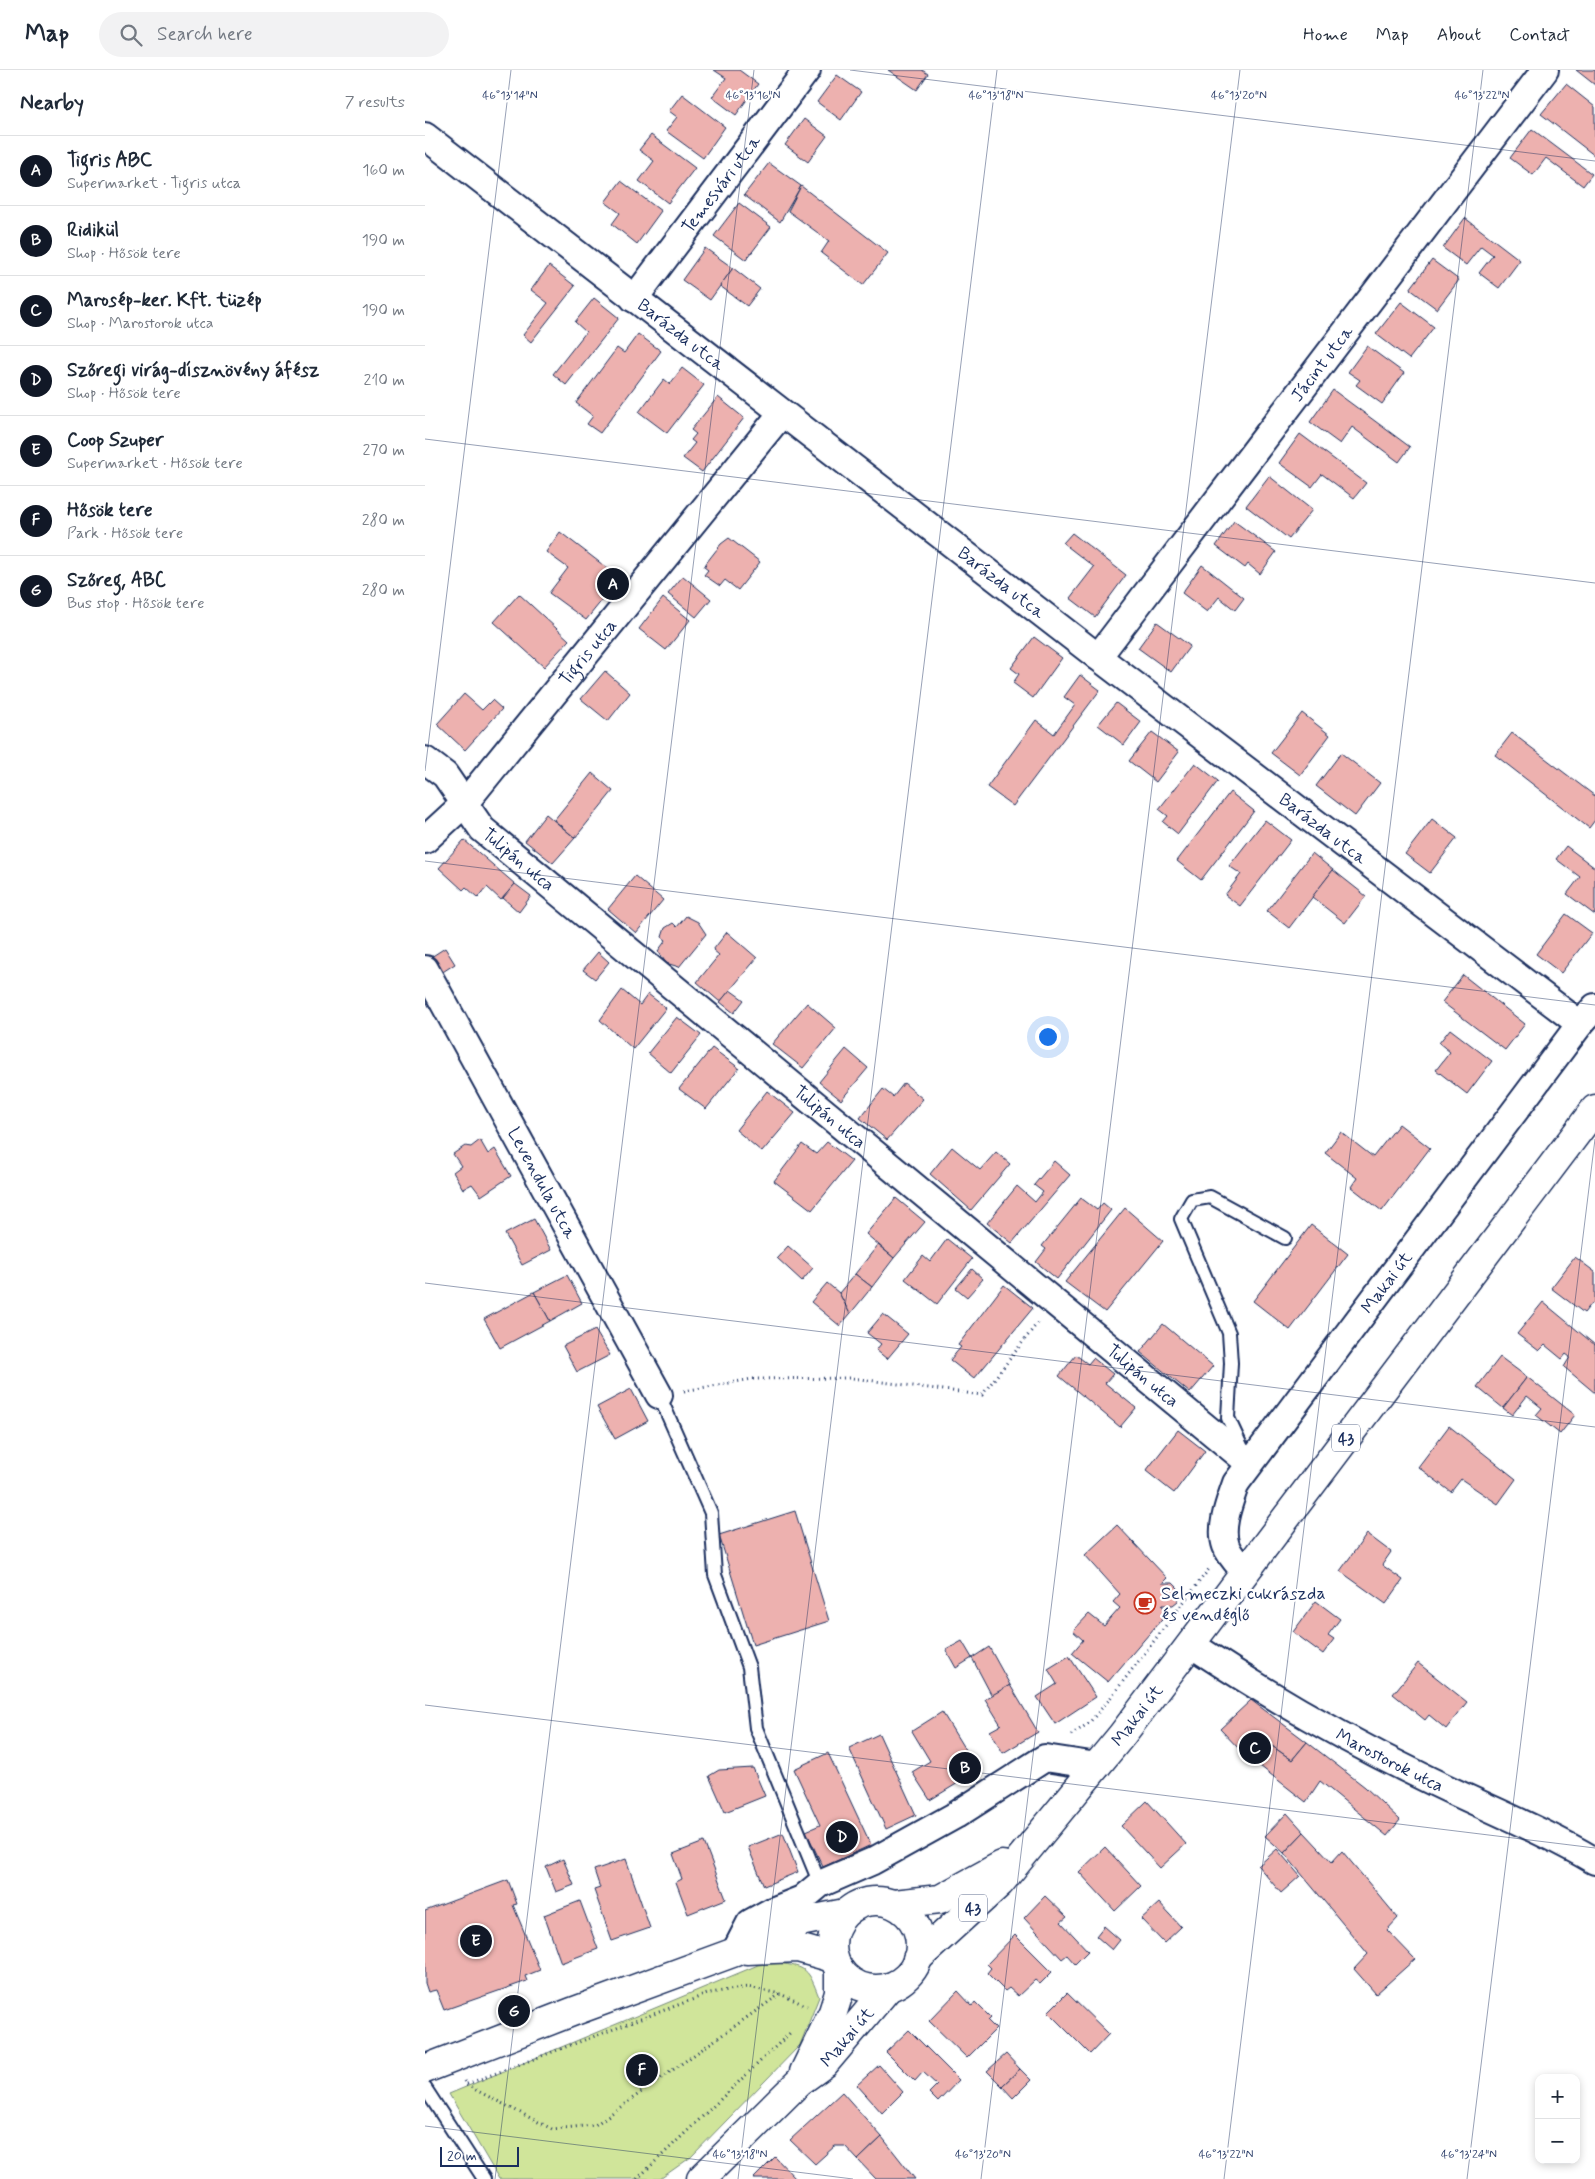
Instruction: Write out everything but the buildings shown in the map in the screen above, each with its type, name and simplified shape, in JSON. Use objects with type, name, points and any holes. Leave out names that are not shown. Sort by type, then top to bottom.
[{"type":"main road","name":"Makai út","points":[[701,2179],[799,2082],[824,2064],[889,1987],[911,1971],[917,1959],[1000,1883],[1097,1766],[1191,1645],[1595,1109]]},
{"type":"main road","name":"Makai út","points":[[799,2082],[833,2012],[839,1993],[836,1964],[831,1942],[835,1926],[845,1912],[856,1905],[868,1901],[894,1904],[940,1899],[977,1881],[1023,1853]]},
{"type":"main road","points":[[894,1904],[905,1911],[916,1927],[920,1946],[917,1959]]},
{"type":"main road","points":[[425,2069],[735,1952],[766,1934],[800,1922],[845,1912]]},
{"type":"main road","points":[[735,1952],[771,1948],[798,1948],[836,1964]]},
{"type":"main road","name":"Makai út","points":[[836,1964],[856,1984],[878,1989],[889,1987]]},
{"type":"street","name":"Temesvári utca","points":[[634,299],[807,70]]},
{"type":"street","name":"Jácint utca","points":[[1099,657],[1545,70]]},
{"type":"street","name":"Barázda utca","points":[[425,136],[1099,657],[1588,1016]]},
{"type":"street","name":"Tigris utca","points":[[425,840],[464,804],[781,413]]},
{"type":"street","name":"Tulipán utca","points":[[425,760],[445,775],[482,829],[1249,1463]]},
{"type":"street","name":"Levendula utca","points":[[425,969],[659,1395]]},
{"type":"street","name":"Makai út","points":[[1226,1546],[1225,1529],[1228,1506],[1236,1483],[1249,1463],[1588,1016]]},
{"type":"street","points":[[1226,1546],[1245,1572]]},
{"type":"street","name":"Marostorok utca","points":[[1191,1645],[1229,1670],[1351,1739],[1421,1776],[1561,1841],[1595,1861]]},
{"type":"street","points":[[735,1952],[751,1923],[772,1911],[802,1899],[820,1884],[873,1861],[956,1815],[1045,1758],[1097,1766]]},
{"type":"lane","points":[[1249,1463],[1228,1418],[1231,1363],[1229,1333],[1181,1219],[1192,1200],[1210,1197],[1285,1238]]},
{"type":"lane","points":[[659,1395],[711,1513],[715,1575],[749,1667],[756,1728],[820,1884]]},
{"type":"lane","points":[[425,2088],[484,2179]]},
{"type":"path","points":[[659,1395],[752,1379],[852,1378],[982,1395],[1054,1303]]},
{"type":"path","points":[[1045,1758],[1066,1738],[1089,1723],[1226,1546]]},
{"type":"path","points":[[466,2085],[711,1993],[748,1987],[780,1994],[814,2010]]},
{"type":"path","points":[[455,2057],[466,2085],[551,2129],[595,2125],[780,1994]]},
{"type":"path","points":[[637,2179],[793,2030]]},
{"type":"green space","points":[[777,1963],[795,1966],[805,1971],[812,1980],[819,1997],[800,2045],[691,2157],[660,2179],[499,2179],[449,2094],[758,1965]]},
{"type":"place","name":"Tigris ABC","points":[[613,584]]},
{"type":"place","name":"Selmeczki cukrászda és vendéglő","points":[[1145,1603]]},
{"type":"place","name":"Marosép-ker. Kft. tüzép","points":[[1255,1748]]},
{"type":"place","name":"Ridikül","points":[[965,1768]]},
{"type":"place","name":"Szőregi virág-dísznövény áfész","points":[[842,1837]]},
{"type":"place","name":"Coop Szuper","points":[[476,1941]]},
{"type":"place","name":"Szőreg, ABC","points":[[514,2011]]},
{"type":"place","name":"Hősök tere","points":[[642,2070]]}]
